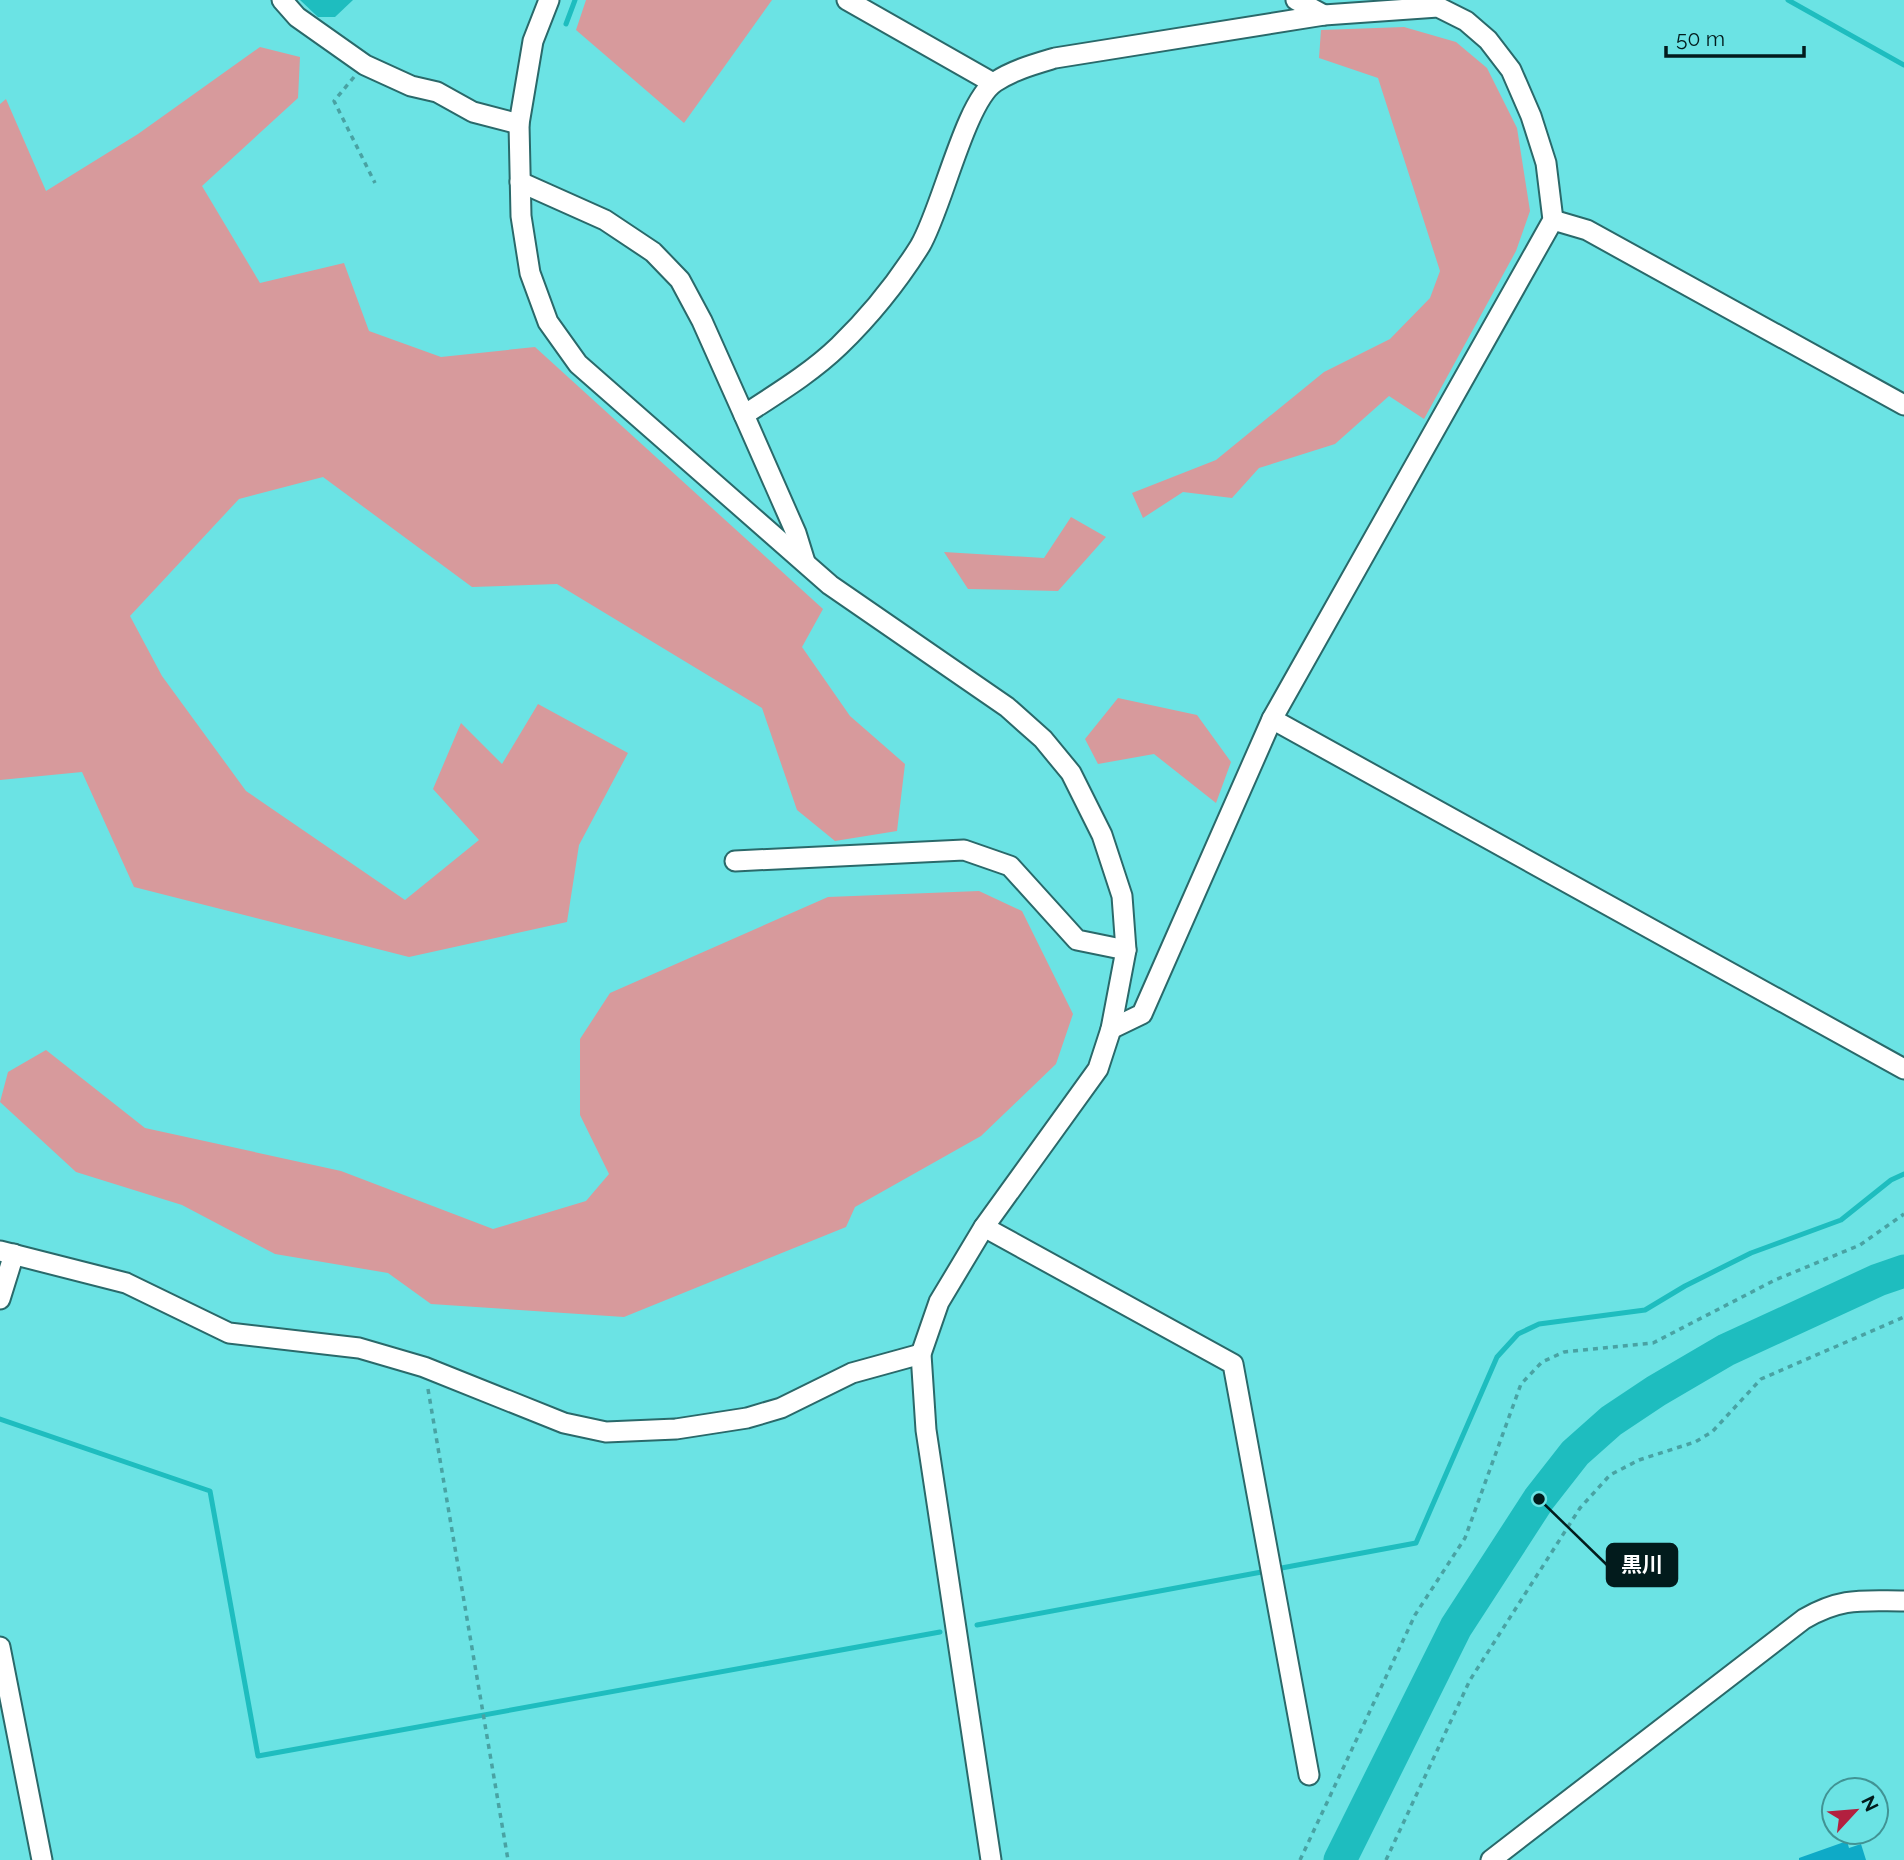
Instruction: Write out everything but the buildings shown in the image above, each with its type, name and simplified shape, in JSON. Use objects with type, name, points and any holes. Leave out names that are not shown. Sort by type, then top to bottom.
[{"type":"street","points":[[282,0],[297,17],[365,65],[411,86],[438,92],[473,112],[519,124]]},
{"type":"street","points":[[549,0],[533,41],[519,124],[521,216],[530,272],[548,322],[578,364],[805,563],[830,584],[1007,707],[1043,739],[1071,774],[1102,835],[1122,896],[1126,950],[1111,1029],[1098,1069],[984,1227],[939,1301],[921,1354],[926,1430],[991,1860]]},
{"type":"street","points":[[847,0],[993,83]]},
{"type":"street","points":[[1296,0],[1324,15]]},
{"type":"street","points":[[744,415],[797,380],[839,346],[887,292],[921,244],[974,109],[993,83],[1026,66],[1055,58],[1324,15],[1441,4],[1488,40],[1511,70],[1531,116],[1546,163],[1553,220],[1272,719],[1142,1014],[1111,1029]]},
{"type":"street","points":[[520,182],[605,220],[653,252],[680,280],[702,321],[744,415],[796,533],[805,563]]},
{"type":"street","points":[[1553,220],[1587,230],[1904,405]]},
{"type":"street","points":[[1272,719],[1904,1069]]},
{"type":"street","points":[[735,861],[964,850],[1010,866],[1077,940],[1126,950]]},
{"type":"street","points":[[984,1227],[1233,1364],[1309,1775]]},
{"type":"street","points":[[0,1299],[7,1252],[126,1283],[229,1334],[359,1348],[425,1367],[564,1423],[606,1432],[676,1429],[747,1418],[781,1408],[852,1373],[921,1354]]},
{"type":"street","points":[[1491,1860],[1804,1619],[1826,1606],[1847,1601],[1904,1601]]},
{"type":"street","points":[[0,1647],[42,1860]]},
{"type":"path","points":[[365,65],[334,101],[376,183]]},
{"type":"path","points":[[1300,1860],[1415,1615],[1465,1538],[1521,1384],[1542,1362],[1564,1352],[1653,1343],[1775,1280],[1860,1245],[1904,1214]]},
{"type":"path","points":[[1386,1860],[1471,1680],[1580,1508],[1610,1475],[1639,1460],[1695,1442],[1712,1433],[1761,1378],[1904,1317]]},
{"type":"path","points":[[425,1367],[508,1860]]},
{"type":"shaded area","points":[[586,0],[772,0],[684,123],[576,30]]},
{"type":"shaded area","points":[[1404,27],[1456,42],[1487,68],[1517,128],[1530,211],[1516,251],[1424,419],[1389,396],[1335,444],[1259,468],[1232,498],[1183,492],[1143,518],[1132,493],[1216,460],[1324,372],[1390,339],[1430,298],[1440,271],[1378,78],[1319,58],[1321,30]]},
{"type":"shaded area","points":[[260,47],[300,57],[298,98],[202,186],[260,283],[344,263],[369,331],[441,357],[535,347],[823,609],[802,647],[850,716],[905,764],[897,831],[835,841],[797,810],[762,708],[557,584],[472,587],[323,477],[239,499],[130,616],[162,676],[246,791],[405,900],[479,840],[433,789],[461,723],[502,764],[538,704],[628,753],[579,845],[567,922],[409,957],[134,887],[82,772],[0,780],[0,104],[6,99],[46,191],[138,134]]},
{"type":"shaded area","points":[[1071,517],[1106,537],[1058,591],[968,589],[944,552],[1044,558]]},
{"type":"shaded area","points":[[1118,698],[1197,715],[1231,762],[1216,803],[1154,754],[1098,764],[1085,739]]},
{"type":"shaded area","points":[[979,891],[1022,911],[1073,1014],[1056,1064],[981,1136],[855,1207],[846,1227],[624,1317],[431,1304],[388,1273],[275,1254],[182,1205],[76,1172],[0,1102],[8,1072],[46,1050],[145,1128],[341,1171],[493,1229],[586,1201],[609,1174],[580,1115],[580,1039],[610,993],[828,897]]},
{"type":"water","points":[[300,0],[353,0],[335,17],[318,17]]},
{"type":"waterway","points":[[566,24],[575,0]]},
{"type":"waterway","points":[[1788,0],[1904,65]]},
{"type":"waterway","points":[[1276,1569],[1416,1543],[1497,1357],[1518,1334],[1539,1324],[1645,1310],[1685,1286],[1751,1253],[1841,1220],[1891,1180],[1904,1174]]},
{"type":"waterway","points":[[1340,1860],[1456,1627],[1539,1499],[1575,1453],[1611,1421],[1726,1350],[1878,1280],[1904,1271]]},
{"type":"waterway","points":[[0,1419],[210,1491],[258,1756],[940,1632]]},
{"type":"waterway","points":[[977,1625],[1267,1571]]},
{"type":"place","name":"黒川","points":[[1539,1499]]}]
